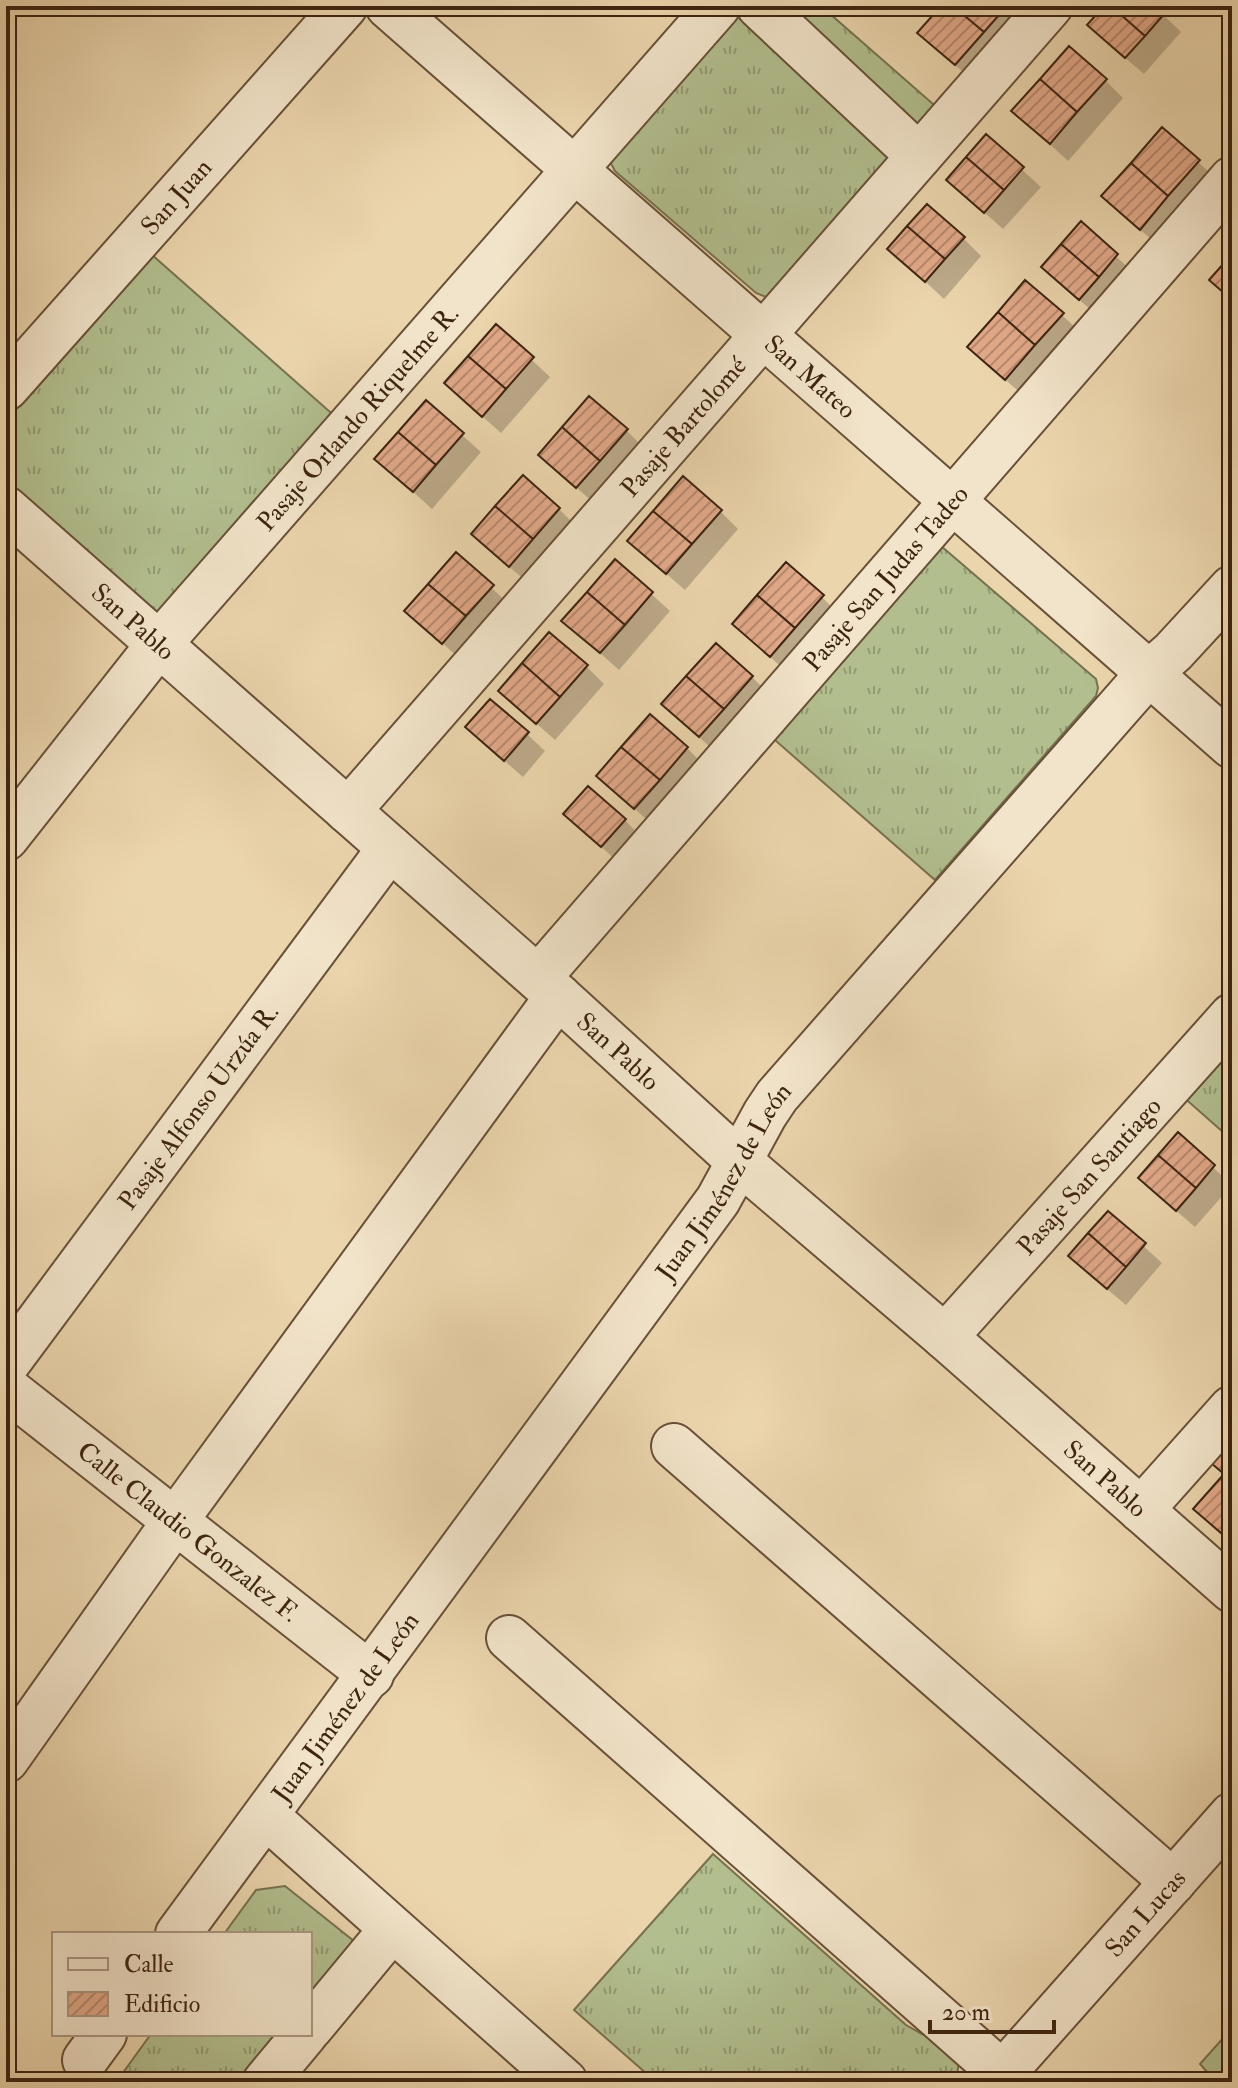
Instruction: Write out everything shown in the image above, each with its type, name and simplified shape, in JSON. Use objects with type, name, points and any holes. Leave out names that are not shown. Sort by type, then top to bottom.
[{"type":"street","name":"San Juan","points":[[6,388],[345,6]]},
{"type":"street","name":"San Mateo","points":[[388,6],[1232,746]]},
{"type":"street","name":"Pasaje Orlando Riquelme R.","points":[[6,838],[159,644],[718,6]]},
{"type":"street","points":[[759,6],[919,156]]},
{"type":"street","name":"Pasaje Bartolomé","points":[[348,811],[1050,6]]},
{"type":"street","name":"Pasaje San Judas Tadeo","points":[[6,1760],[548,987],[953,501],[1232,179]]},
{"type":"street","name":"San Pablo","points":[[6,509],[548,987],[740,1162],[945,1337],[1232,1590]]},
{"type":"street","name":"Juan Jiménez de León","points":[[179,1932],[718,1200],[777,1096],[1149,673],[1173,652],[1232,588]]},
{"type":"street","name":"Pasaje Alfonso Urzúa R.","points":[[6,1365],[390,848]]},
{"type":"street","name":"Pasaje San Santiago","points":[[945,1337],[1232,1016]]},
{"type":"street","name":"Calle Claudio Gonzalez F.","points":[[6,1388],[371,1675]]},
{"type":"street","points":[[1141,1510],[1232,1408]]},
{"type":"street","points":[[674,1446],[1173,1882]]},
{"type":"street","points":[[509,1638],[999,2078]]},
{"type":"street","name":"San Lucas","points":[[999,2078],[1232,1815]]},
{"type":"street","points":[[266,1816],[565,2082]]},
{"type":"street","points":[[312,2026],[392,1929]]},
{"type":"street","points":[[265,2082],[303,2036]]},
{"type":"green space","points":[[732,6],[821,6],[941,111],[771,299],[756,293],[615,171],[608,158]]},
{"type":"green space","points":[[151,254],[338,419],[162,614],[153,612],[6,486],[6,421]]},
{"type":"green space","points":[[941,546],[1096,679],[1098,688],[1096,696],[935,880],[768,734]]},
{"type":"green space","points":[[1232,1038],[1232,1140],[1181,1095]]},
{"type":"green space","points":[[713,1854],[906,2025],[943,2041],[959,2061],[956,2082],[656,2082],[574,2010]]},
{"type":"green space","points":[[285,1886],[360,1946],[312,2005],[312,1932],[225,1932],[256,1890]]},
{"type":"green space","points":[[1232,2028],[1232,2082],[1216,2082],[1200,2064]]},
{"type":"green space","points":[[150,2036],[286,2036],[248,2082],[125,2082],[120,2077]]},
{"type":"building","points":[[941,6],[953,6],[984,32],[955,65],[917,33]]},
{"type":"building","points":[[953,6],[1007,6],[984,32]]},
{"type":"building","points":[[1104,6],[1111,6],[1145,36],[1125,58],[1087,25]]},
{"type":"building","points":[[1111,6],[1157,6],[1165,13],[1145,36]]},
{"type":"building","points":[[1069,46],[1107,79],[1077,112],[1040,79]]},
{"type":"building","points":[[1040,79],[1077,112],[1050,144],[1011,111]]},
{"type":"building","points":[[1162,127],[1200,160],[1168,196],[1131,163]]},
{"type":"building","points":[[986,134],[1024,167],[1004,190],[966,157]]},
{"type":"building","points":[[966,157],[1004,190],[984,213],[946,180]]},
{"type":"building","points":[[1131,163],[1168,196],[1140,230],[1101,196]]},
{"type":"building","points":[[927,204],[965,237],[945,259],[907,226]]},
{"type":"building","points":[[1081,221],[1118,254],[1099,277],[1061,244]]},
{"type":"building","points":[[907,226],[945,259],[925,282],[887,249]]},
{"type":"building","points":[[1061,244],[1099,277],[1079,300],[1041,267]]},
{"type":"building","points":[[1232,254],[1232,300],[1209,280]]},
{"type":"building","points":[[1025,280],[1064,313],[1035,345],[998,312]]},
{"type":"building","points":[[998,312],[1035,345],[1005,380],[967,347]]},
{"type":"building","points":[[496,324],[534,357],[506,389],[468,356]]},
{"type":"building","points":[[468,356],[506,389],[482,417],[444,383]]},
{"type":"building","points":[[589,396],[628,429],[600,461],[562,427]]},
{"type":"building","points":[[426,400],[464,433],[436,465],[398,432]]},
{"type":"building","points":[[562,427],[600,461],[576,488],[538,455]]},
{"type":"building","points":[[398,432],[436,465],[413,492],[374,459]]},
{"type":"building","points":[[523,475],[560,508],[533,539],[495,506]]},
{"type":"building","points":[[683,476],[722,510],[692,544],[653,511]]},
{"type":"building","points":[[495,506],[533,539],[509,567],[471,534]]},
{"type":"building","points":[[653,511],[692,544],[666,574],[627,541]]},
{"type":"building","points":[[456,552],[494,585],[466,616],[428,584]]},
{"type":"building","points":[[615,559],[653,592],[625,625],[587,592]]},
{"type":"building","points":[[786,562],[824,595],[795,628],[757,595]]},
{"type":"building","points":[[428,584],[466,616],[442,644],[404,611]]},
{"type":"building","points":[[587,592],[625,625],[600,653],[561,621]]},
{"type":"building","points":[[757,595],[795,628],[770,657],[732,624]]},
{"type":"building","points":[[549,632],[588,665],[560,697],[522,663]]},
{"type":"building","points":[[716,643],[753,676],[724,709],[686,676]]},
{"type":"building","points":[[522,663],[560,697],[536,724],[498,691]]},
{"type":"building","points":[[686,676],[724,709],[699,737],[661,704]]},
{"type":"building","points":[[490,699],[529,732],[504,761],[465,727]]},
{"type":"building","points":[[650,714],[688,747],[660,780],[621,747]]},
{"type":"building","points":[[621,747],[660,780],[634,809],[596,776]]},
{"type":"building","points":[[588,786],[626,819],[601,847],[563,814]]},
{"type":"building","points":[[1178,1132],[1215,1165],[1196,1188],[1158,1155]]},
{"type":"building","points":[[1158,1155],[1196,1188],[1176,1211],[1138,1178]]},
{"type":"building","points":[[1108,1211],[1146,1243],[1126,1267],[1088,1233]]},
{"type":"building","points":[[1088,1233],[1126,1267],[1107,1289],[1068,1256]]},
{"type":"building","points":[[1232,1440],[1232,1521],[1221,1533],[1193,1509],[1224,1474],[1211,1463]]}]
